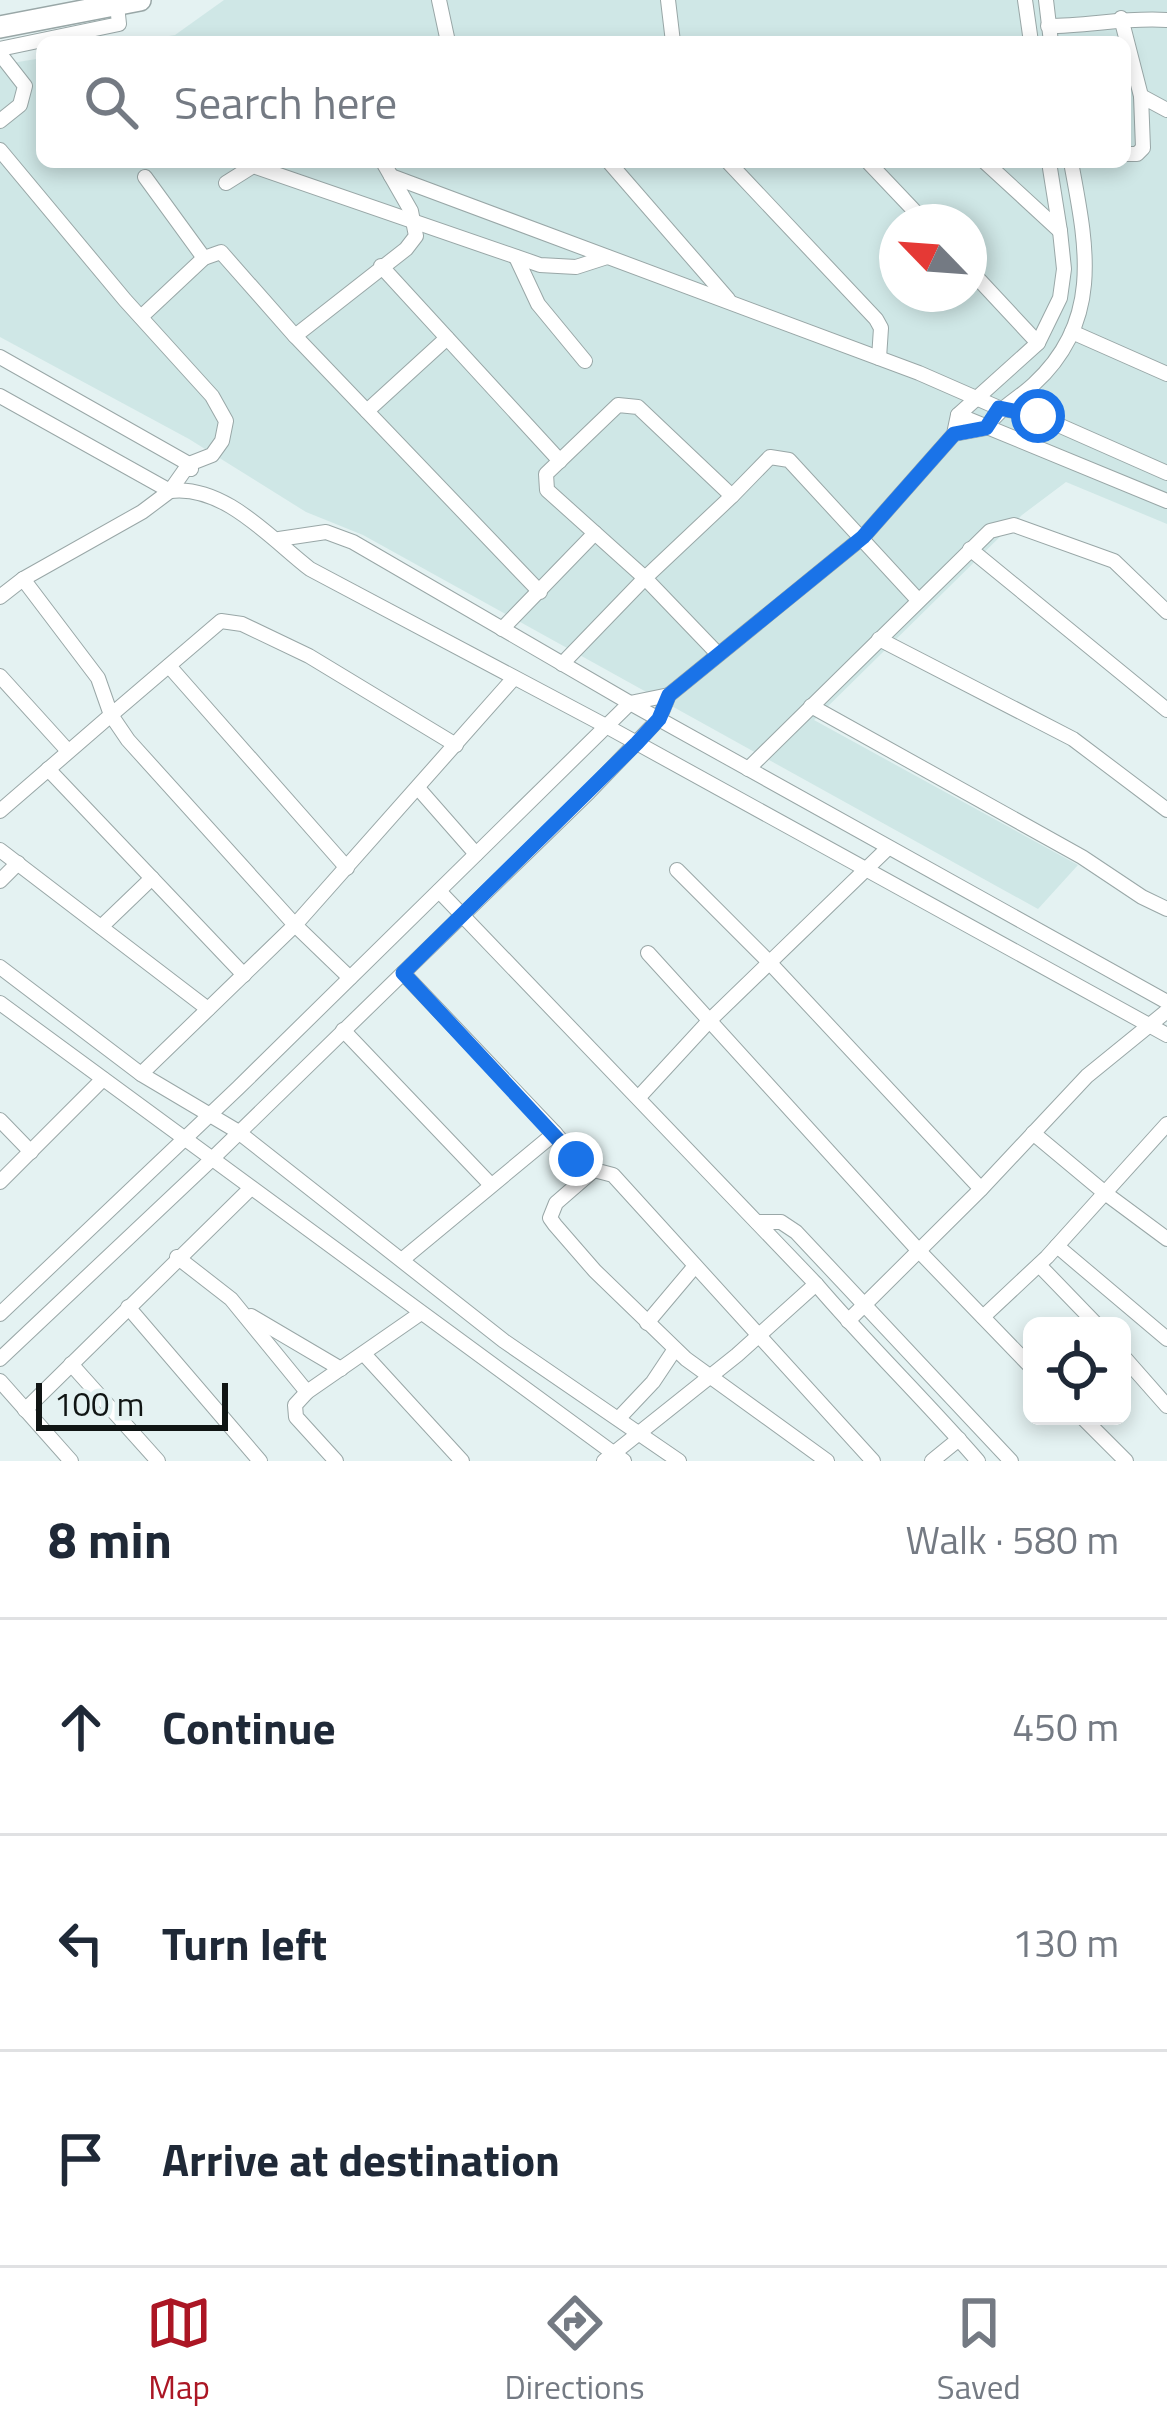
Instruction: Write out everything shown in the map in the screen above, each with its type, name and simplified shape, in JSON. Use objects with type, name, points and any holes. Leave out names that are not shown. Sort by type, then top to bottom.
[{"type":"main road","points":[[0,27],[140,0]]},
{"type":"street","points":[[439,0],[447,36]]},
{"type":"street","points":[[668,0],[672,36]]},
{"type":"street","points":[[1025,0],[1030,36]]},
{"type":"street","points":[[1046,0],[1050,34],[1121,18],[1167,20]]},
{"type":"street","points":[[66,36],[119,24],[117,4]]},
{"type":"street","points":[[1121,18],[1126,36]]},
{"type":"street","points":[[0,121],[20,105],[25,86],[0,51],[36,43]]},
{"type":"street","points":[[1131,56],[1141,95],[1143,148],[1131,154]]},
{"type":"street","points":[[1141,95],[1167,110]]},
{"type":"street","points":[[0,150],[223,410],[226,421],[222,441],[212,455],[189,464],[170,491],[0,597]]},
{"type":"street","points":[[226,183],[250,168]]},
{"type":"street","points":[[259,168],[560,269],[607,257]]},
{"type":"street","points":[[614,168],[731,303]]},
{"type":"street","points":[[734,168],[876,320],[881,328],[879,358]]},
{"type":"street","points":[[874,168],[908,204]]},
{"type":"street","points":[[992,168],[1060,231]]},
{"type":"street","points":[[0,1360],[465,914],[637,743],[659,719],[669,695],[863,537],[954,434],[958,415],[1038,343],[1060,298],[1060,231],[1050,168]]},
{"type":"street","points":[[954,434],[986,428],[999,408],[1035,383],[1072,332],[1082,308],[1088,251],[1072,168]]},
{"type":"street","points":[[295,336],[406,249],[416,236],[415,221],[387,169]]},
{"type":"street","points":[[387,169],[999,408],[1038,416],[1167,473]]},
{"type":"street","points":[[145,178],[204,258]]},
{"type":"street","points":[[141,317],[204,258],[221,252],[228,256],[295,336],[540,592]]},
{"type":"street","points":[[516,256],[538,304],[585,361]]},
{"type":"street","points":[[381,266],[560,461]]},
{"type":"street","points":[[987,288],[1038,343]]},
{"type":"street","points":[[1072,332],[1167,374]]},
{"type":"street","points":[[367,411],[447,338]]},
{"type":"street","points":[[0,357],[189,464],[195,488]]},
{"type":"street","points":[[0,396],[170,491],[195,488],[279,539],[310,569],[1167,1035]]},
{"type":"street","points":[[717,653],[645,578],[547,490],[546,474],[618,405],[627,404],[638,407],[732,496]]},
{"type":"street","points":[[958,415],[1167,501]]},
{"type":"street","points":[[562,664],[770,457],[789,460],[918,600]]},
{"type":"street","points":[[748,769],[991,531],[1013,525],[1114,561],[1167,612]]},
{"type":"street","points":[[279,539],[326,532],[353,542],[1167,1006],[1087,1076],[848,1321]]},
{"type":"street","points":[[502,629],[596,533]]},
{"type":"street","points":[[970,549],[1167,710]]},
{"type":"street","points":[[23,579],[98,677],[111,715],[128,740],[350,978]]},
{"type":"street","points":[[0,811],[220,620],[242,624],[309,656],[456,746]]},
{"type":"street","points":[[879,639],[1072,739],[1167,809]]},
{"type":"street","points":[[170,666],[347,868]]},
{"type":"street","points":[[0,676],[68,751]]},
{"type":"street","points":[[141,1074],[296,925],[514,678]]},
{"type":"street","points":[[0,1314],[630,703],[669,695]]},
{"type":"street","points":[[811,706],[1167,909]]},
{"type":"street","points":[[48,769],[244,975]]},
{"type":"street","points":[[0,783],[15,798]]},
{"type":"street","points":[[418,788],[476,854]]},
{"type":"street","points":[[639,1097],[709,1021],[888,848]]},
{"type":"street","points":[[0,850],[208,1009]]},
{"type":"street","points":[[0,881],[17,863]]},
{"type":"street","points":[[677,870],[981,1189]]},
{"type":"street","points":[[101,927],[152,878]]},
{"type":"street","points":[[439,890],[816,1284],[978,1461]]},
{"type":"street","points":[[648,953],[1023,1359]]},
{"type":"street","points":[[0,967],[141,1074],[237,1131],[504,1341],[679,1461]]},
{"type":"street","points":[[403,973],[589,1174]]},
{"type":"street","points":[[0,1003],[614,1458],[816,1284]]},
{"type":"street","points":[[343,1030],[491,1185]]},
{"type":"street","points":[[0,1182],[103,1079]]},
{"type":"street","points":[[0,1120],[31,1152]]},
{"type":"street","points":[[403,1259],[555,1133]]},
{"type":"street","points":[[1033,1133],[1167,1239]]},
{"type":"street","points":[[983,1317],[1164,1133]]},
{"type":"street","points":[[827,1461],[647,1323],[550,1218],[556,1203],[597,1169],[613,1175],[873,1461]]},
{"type":"street","points":[[25,1410],[251,1188]]},
{"type":"street","points":[[757,1222],[770,1220],[788,1226],[1011,1461]]},
{"type":"street","points":[[1057,1246],[1167,1339]]},
{"type":"street","points":[[177,1257],[241,1311],[341,1370]]},
{"type":"street","points":[[1039,1265],[1089,1317]]},
{"type":"street","points":[[647,1323],[695,1266]]},
{"type":"street","points":[[128,1307],[260,1461]]},
{"type":"street","points":[[241,1311],[307,1392]]},
{"type":"street","points":[[336,1461],[296,1417],[295,1405],[421,1312]]},
{"type":"street","points":[[619,1418],[653,1382],[675,1349]]},
{"type":"street","points":[[364,1354],[462,1461]]},
{"type":"street","points":[[71,1364],[158,1461]]},
{"type":"street","points":[[1131,1365],[1167,1406]]},
{"type":"street","points":[[0,1381],[71,1461]]},
{"type":"street","points":[[1090,1425],[1126,1461]]},
{"type":"street","points":[[932,1461],[959,1439]]},
{"type":"shaded area","points":[[224,0],[1167,0],[1167,524],[1066,482],[1022,515],[814,720],[1078,865],[1038,909],[363,535],[306,512],[189,439],[0,337],[0,65],[36,59],[36,168],[1131,168],[1131,36],[169,36]]},
{"type":"route","points":[[576,1159],[403,973],[637,743],[659,719],[669,695],[863,537],[954,434],[986,428],[999,408],[1038,416]]}]
